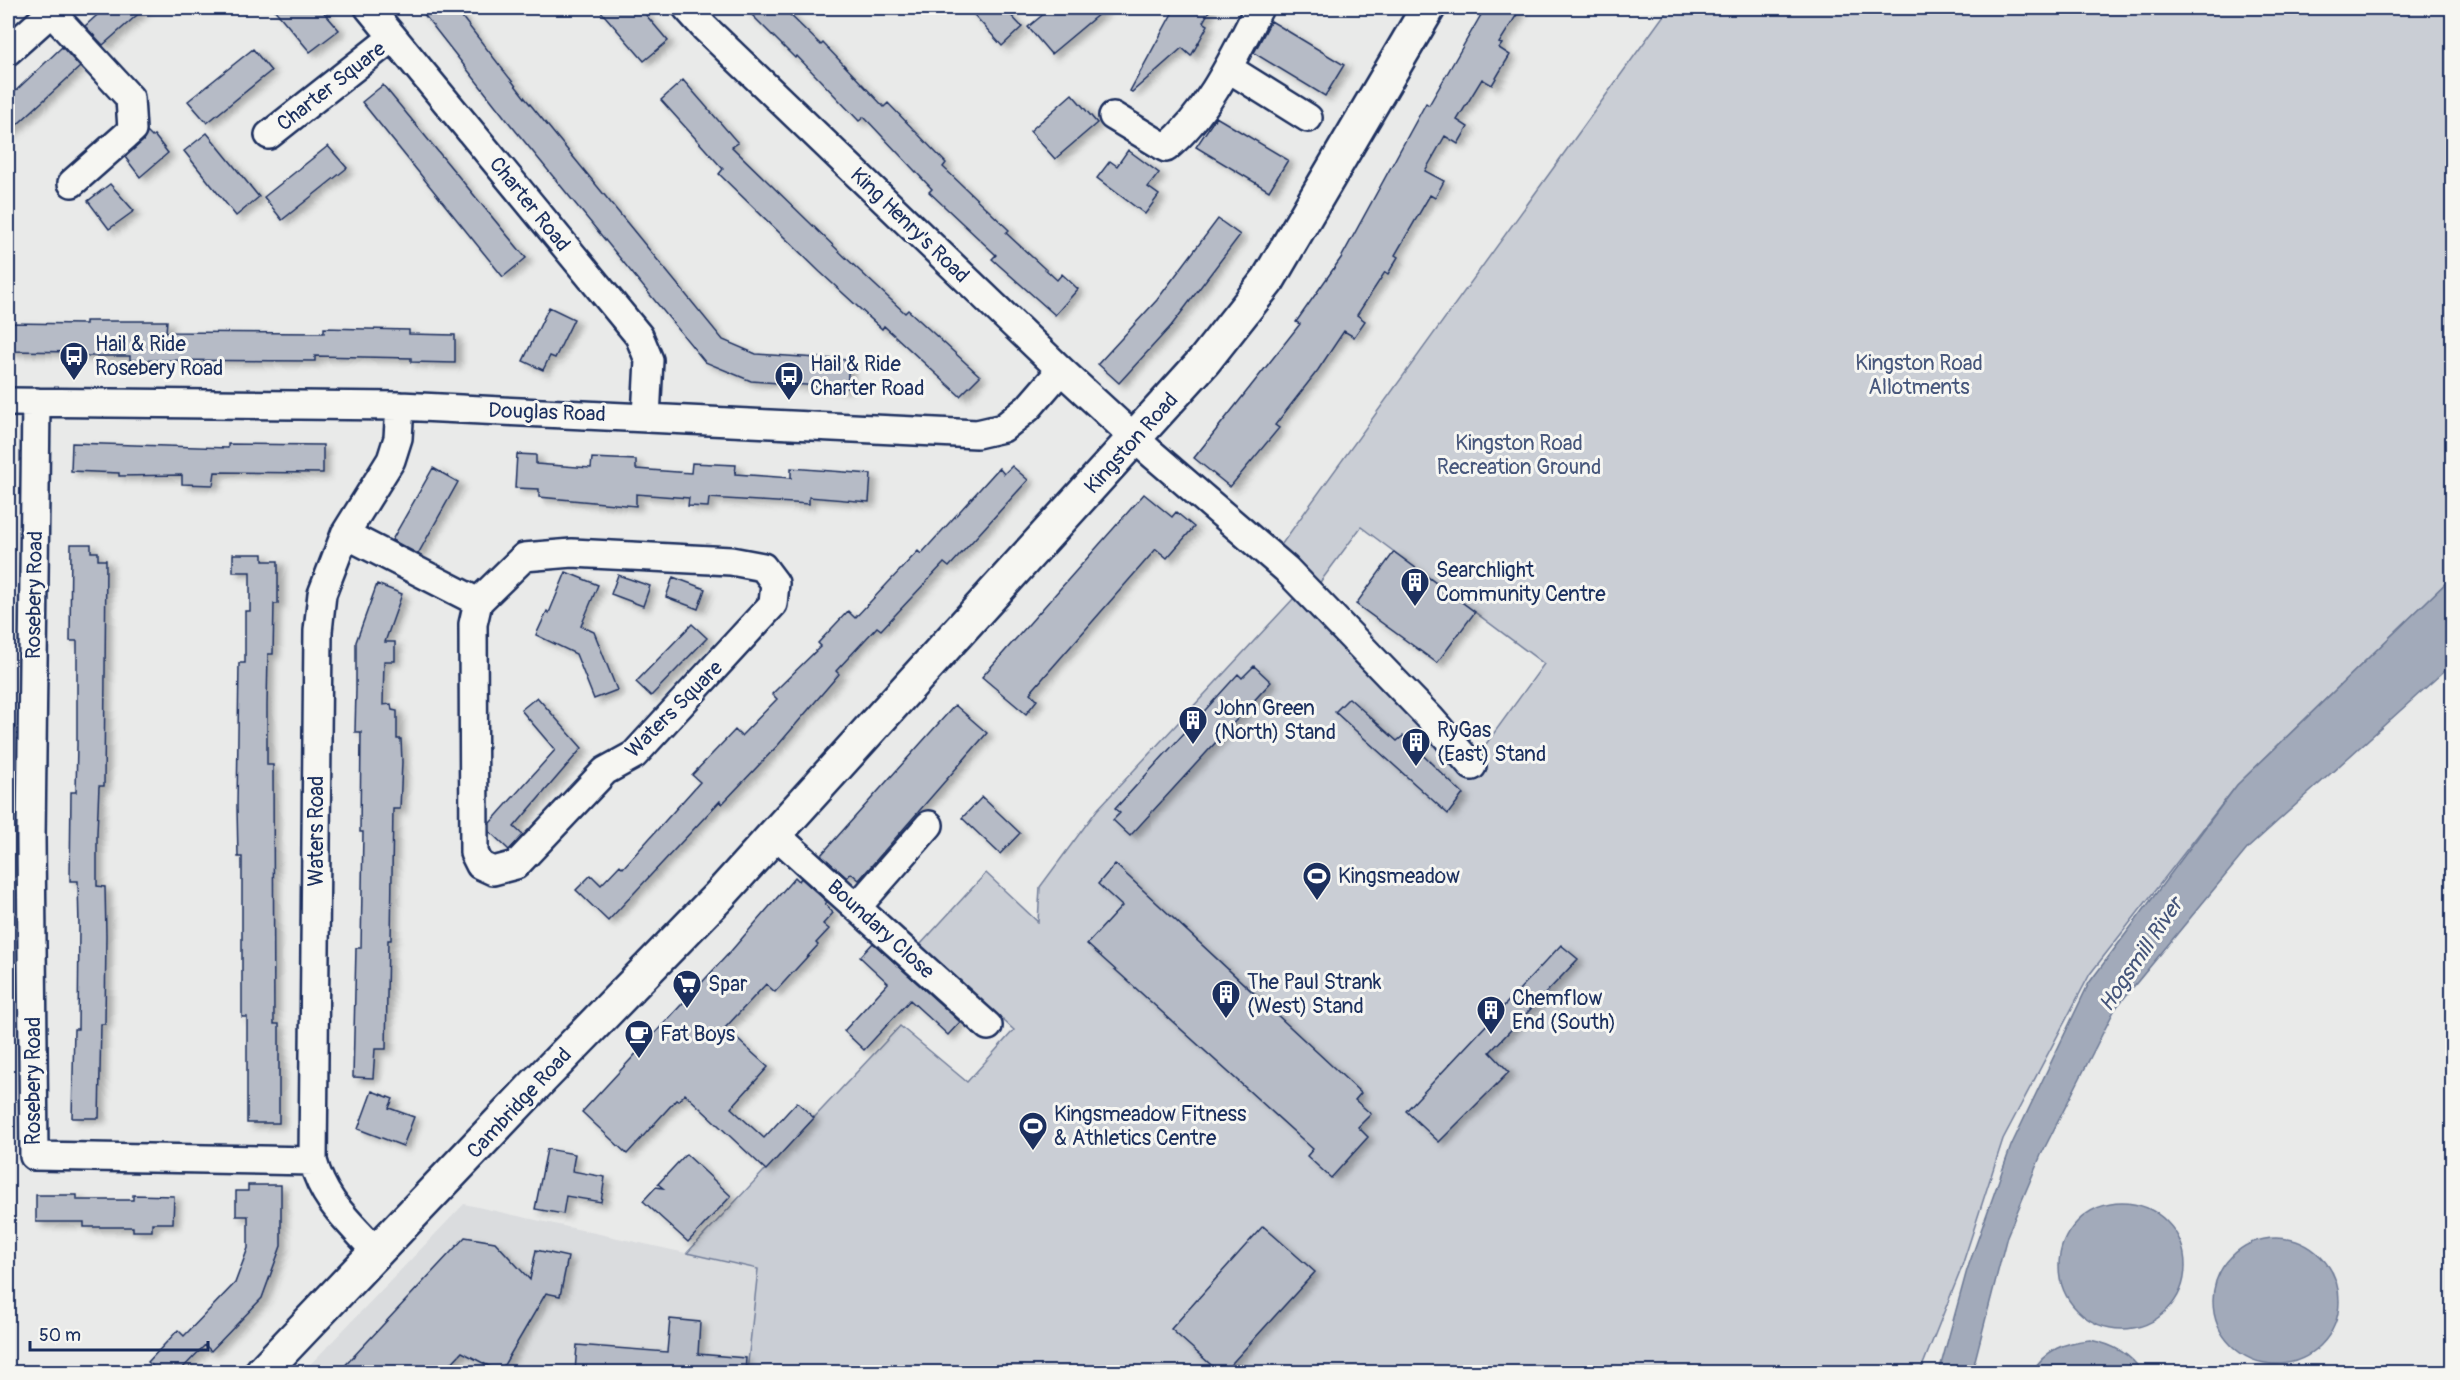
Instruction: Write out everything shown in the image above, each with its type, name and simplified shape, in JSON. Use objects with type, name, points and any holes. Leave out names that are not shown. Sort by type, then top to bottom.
[{"type":"main road","name":"Kingston Road","points":[[774,833],[1136,439],[1217,346],[1268,280],[1428,8]]},
{"type":"main road","name":"Cambridge Road","points":[[262,1372],[712,903],[774,833]]},
{"type":"street","name":"Charter Road","points":[[369,8],[639,336],[649,360],[646,417]]},
{"type":"street","name":"King Henry's Road","points":[[687,8],[705,18],[1061,370],[1136,439],[1286,569],[1430,718],[1472,766]]},
{"type":"street","points":[[1113,116],[1166,148],[1183,133],[1228,68],[1259,8]]},
{"type":"street","points":[[8,51],[53,10],[130,98],[132,130],[72,183]]},
{"type":"street","name":"Charter Square","points":[[269,135],[393,37]]},
{"type":"street","points":[[1228,68],[1308,118]]},
{"type":"street","name":"Douglas Road","points":[[8,402],[400,406],[977,434],[1003,428],[1028,408],[1061,370]]},
{"type":"street","name":"Rosebery Road","points":[[36,402],[20,839],[34,1156],[313,1161]]},
{"type":"street","name":"Waters Road","points":[[376,1252],[341,1215],[319,1183],[313,1161],[318,631],[322,594],[345,534],[391,460],[398,438],[400,406]]},
{"type":"street","points":[[345,534],[478,602]]},
{"type":"street","name":"Waters Square","points":[[572,553],[731,561],[763,567],[776,583],[773,604],[634,755],[605,771],[516,864],[493,870],[480,865],[474,853],[473,624],[478,602],[524,557],[572,553]]},
{"type":"street","points":[[857,907],[929,825]]},
{"type":"street","name":"Boundary Close","points":[[774,833],[988,1026]]},
{"type":"shaded area","points":[[464,1204],[758,1269],[747,1372],[303,1372]]},
{"type":"green space","points":[[1669,8],[2452,8],[2452,577],[2237,785],[2090,974],[2003,1139],[1960,1272],[1920,1372],[747,1372],[758,1269],[687,1253],[900,1026],[967,1082],[1014,1030],[920,945],[986,873],[1038,922],[1040,887],[1097,810],[1294,598],[1465,773],[1544,664],[1361,527],[1315,589],[1281,545]]},
{"type":"water","name":"Hogsmill River","points":[[2452,577],[2452,664],[2248,848],[2115,1009],[2041,1155],[2007,1236],[1972,1372],[1939,1372],[1967,1270],[2011,1146],[2089,983],[2237,785]]},
{"type":"water","points":[[2122,1203],[2146,1207],[2167,1221],[2181,1242],[2185,1266],[2181,1290],[2167,1311],[2146,1325],[2122,1329],[2098,1325],[2077,1311],[2063,1290],[2059,1266],[2063,1242],[2077,1221],[2098,1207]]},
{"type":"water","points":[[2276,1238],[2300,1242],[2321,1256],[2335,1277],[2339,1301],[2335,1325],[2321,1346],[2300,1360],[2276,1364],[2252,1360],[2231,1346],[2217,1325],[2213,1301],[2217,1277],[2231,1256],[2252,1242]]},
{"type":"water","points":[[2090,1340],[2120,1350],[2142,1372],[2032,1372],[2043,1358],[2057,1348]]},
{"type":"building","points":[[105,8],[145,8],[103,45],[85,26]]},
{"type":"building","points":[[273,8],[320,8],[339,30],[310,52]]},
{"type":"building","points":[[419,8],[455,8],[525,98],[723,340],[756,354],[849,360],[847,388],[751,381],[705,362],[506,119]]},
{"type":"building","points":[[598,8],[640,8],[668,41],[644,61]]},
{"type":"building","points":[[745,8],[783,8],[821,45],[823,43],[884,107],[888,103],[946,163],[943,167],[1009,230],[1006,233],[1057,280],[1062,274],[1078,289],[1055,315],[992,259],[996,255],[929,192],[932,189],[864,117],[859,121],[797,56],[795,58]]},
{"type":"building","points":[[968,8],[1004,8],[1022,27],[1002,46]]},
{"type":"building","points":[[1051,8],[1106,8],[1051,54],[1028,27]]},
{"type":"building","points":[[1175,8],[1211,8],[1203,22],[1208,25],[1191,56],[1182,48],[1132,92],[1130,91]]},
{"type":"building","points":[[1485,8],[1521,8],[1499,43],[1502,44],[1499,48],[1510,55],[1492,85],[1482,79],[1457,120],[1468,127],[1458,144],[1445,136],[1425,171],[1444,181],[1435,198],[1430,195],[1395,255],[1398,257],[1388,274],[1385,272],[1357,315],[1365,321],[1354,337],[1344,331],[1318,370],[1275,425],[1279,428],[1230,487],[1194,458],[1300,324],[1296,322],[1341,258],[1426,103],[1429,105]]},
{"type":"building","points":[[1271,21],[1344,65],[1325,96],[1254,53]]},
{"type":"building","points":[[62,47],[80,67],[8,133],[8,98]]},
{"type":"building","points":[[253,49],[271,71],[207,123],[188,101]]},
{"type":"building","points":[[683,80],[738,143],[732,147],[905,313],[908,310],[980,376],[960,396],[884,326],[882,329],[820,272],[719,174],[723,169],[661,100]]},
{"type":"building","points":[[383,85],[526,258],[503,277],[362,102]]},
{"type":"building","points":[[1072,94],[1097,123],[1055,159],[1030,131]]},
{"type":"building","points":[[1216,117],[1288,160],[1269,191],[1196,147]]},
{"type":"building","points":[[147,132],[152,137],[154,135],[168,153],[140,177],[125,157],[143,141]]},
{"type":"building","points":[[207,133],[259,197],[236,216],[184,151]]},
{"type":"building","points":[[328,146],[347,168],[282,220],[264,197]]},
{"type":"building","points":[[1128,150],[1159,173],[1148,187],[1159,195],[1145,214],[1097,178],[1110,161],[1117,166]]},
{"type":"building","points":[[110,184],[134,211],[109,229],[88,201]]},
{"type":"building","points":[[1218,219],[1240,235],[1171,326],[1119,383],[1098,364],[1157,300]]},
{"type":"building","points":[[549,307],[574,319],[555,358],[550,356],[543,370],[523,361]]},
{"type":"building","points":[[86,321],[167,321],[166,332],[324,333],[324,328],[409,330],[409,334],[455,335],[455,363],[411,362],[411,358],[315,356],[315,361],[130,360],[130,356],[80,356],[80,352],[8,351],[8,323],[86,324]]},
{"type":"building","points":[[72,443],[228,448],[228,444],[323,445],[323,473],[215,472],[213,485],[182,484],[182,475],[119,476],[119,473],[71,471]]},
{"type":"building","points":[[517,454],[536,455],[536,464],[591,468],[592,458],[636,460],[636,469],[691,473],[692,463],[736,465],[735,474],[791,478],[791,468],[871,474],[869,502],[809,497],[809,504],[709,498],[708,507],[688,506],[689,498],[636,494],[636,506],[539,497],[539,489],[515,488]]},
{"type":"building","points":[[1012,466],[1028,480],[949,567],[944,563],[881,630],[877,627],[836,671],[839,674],[779,744],[722,804],[720,801],[608,921],[576,890],[591,875],[601,885],[620,865],[623,868],[700,782],[692,775],[735,730],[741,736],[777,699],[772,694],[821,646],[818,643],[848,611],[855,618],[918,551],[921,554],[999,468],[1004,474]]},
{"type":"building","points":[[433,468],[458,482],[418,554],[392,540]]},
{"type":"building","points":[[1144,494],[1172,517],[1176,512],[1194,527],[1167,558],[1156,549],[1030,693],[1037,700],[1026,714],[982,677]]},
{"type":"building","points":[[71,544],[91,544],[91,552],[98,552],[98,560],[106,560],[104,786],[99,786],[97,833],[97,886],[105,887],[106,935],[105,1024],[101,1024],[99,1118],[72,1118],[74,1029],[78,1029],[79,927],[78,881],[70,881],[71,792],[76,792],[77,745],[77,641],[70,641]]},
{"type":"building","name":"Searchlight Community Centre","points":[[1394,552],[1475,612],[1437,663],[1356,604]]},
{"type":"building","points":[[233,554],[263,554],[263,561],[278,561],[278,604],[274,604],[273,654],[268,654],[267,765],[273,765],[274,1024],[279,1024],[279,1123],[247,1123],[247,1017],[242,1017],[242,857],[238,857],[237,807],[239,663],[245,663],[245,611],[250,611],[250,572],[233,572]]},
{"type":"building","points":[[566,572],[598,585],[581,626],[594,632],[617,690],[594,699],[576,654],[536,635],[547,611],[549,613]]},
{"type":"building","points":[[618,575],[650,586],[643,606],[611,594]]},
{"type":"building","points":[[673,577],[705,589],[698,609],[666,597]]},
{"type":"building","points":[[377,584],[402,594],[385,642],[395,642],[395,661],[384,661],[383,705],[391,704],[392,710],[397,711],[397,739],[401,739],[402,762],[400,809],[393,809],[391,940],[388,940],[386,1049],[375,1049],[373,1078],[353,1077],[356,948],[361,948],[363,832],[360,832],[361,732],[355,732],[356,642]]},
{"type":"building","points":[[692,624],[707,638],[651,696],[636,682]]},
{"type":"building","name":"John Green (North) Stand","points":[[1254,666],[1271,682],[1130,836],[1113,820],[1120,813],[1115,809],[1238,674],[1242,678]]},
{"type":"building","points":[[537,697],[582,748],[514,827],[523,835],[509,850],[490,832],[490,823],[555,750],[521,710]]},
{"type":"building","name":"RyGas (East) Stand","points":[[1349,698],[1397,741],[1403,736],[1463,794],[1448,814],[1335,712]]},
{"type":"building","points":[[955,705],[987,733],[859,880],[851,873],[847,878],[821,855]]},
{"type":"building","points":[[982,797],[1020,833],[1000,854],[962,818]]},
{"type":"building","name":"The Paul Strank (West) Stand","points":[[1115,864],[1361,1093],[1355,1100],[1371,1114],[1358,1127],[1368,1137],[1331,1178],[1307,1156],[1313,1149],[1087,944],[1122,906],[1098,884]]},
{"type":"building","points":[[795,877],[799,881],[801,878],[827,902],[825,904],[833,913],[823,924],[829,929],[816,943],[818,945],[775,992],[766,984],[725,1028],[768,1067],[731,1108],[764,1138],[797,1102],[814,1118],[766,1170],[685,1094],[678,1101],[676,1100],[627,1154],[582,1112],[731,951]]},
{"type":"building","points":[[873,943],[960,1022],[948,1035],[910,1000],[864,1050],[844,1031],[888,983],[860,957]]},
{"type":"building","name":"Chemflow End (South)","points":[[1561,945],[1578,959],[1490,1052],[1509,1072],[1439,1142],[1406,1111]]},
{"type":"building","points":[[372,1091],[393,1099],[389,1108],[414,1117],[403,1146],[358,1129]]},
{"type":"building","points":[[547,1149],[575,1154],[572,1171],[605,1177],[601,1202],[566,1196],[563,1214],[535,1209]]},
{"type":"building","points":[[686,1154],[731,1196],[688,1242],[643,1201],[656,1187],[663,1188],[658,1184]]},
{"type":"building","points":[[248,1185],[281,1185],[281,1246],[262,1298],[211,1351],[205,1345],[179,1372],[160,1372],[148,1362],[178,1330],[184,1336],[235,1283],[248,1248],[248,1216],[236,1216],[236,1191],[248,1191]]},
{"type":"building","points":[[36,1195],[77,1195],[77,1200],[133,1200],[133,1195],[174,1196],[173,1223],[152,1223],[152,1231],[133,1231],[133,1227],[84,1227],[84,1222],[36,1222]]},
{"type":"building","points":[[1263,1226],[1315,1272],[1224,1372],[1219,1372],[1171,1329]]},
{"type":"building","points":[[465,1237],[495,1242],[530,1280],[536,1250],[568,1257],[560,1296],[546,1293],[500,1372],[462,1352],[443,1372],[339,1372]]},
{"type":"building","points":[[670,1319],[700,1322],[698,1354],[746,1358],[745,1372],[575,1372],[577,1345],[667,1352]]},
{"type":"place","name":"Hail & Ride Rosebery Road","points":[[74,382]]},
{"type":"place","name":"Hail & Ride Charter Road","points":[[789,402]]},
{"type":"place","name":"Searchlight Community Centre","points":[[1415,608]]},
{"type":"place","name":"John Green (North) Stand","points":[[1193,746]]},
{"type":"place","name":"RyGas (East) Stand","points":[[1416,768]]},
{"type":"place","name":"Kingsmeadow","points":[[1317,902]]},
{"type":"place","name":"Spar","points":[[687,1010]]},
{"type":"place","name":"The Paul Strank (West) Stand","points":[[1226,1020]]},
{"type":"place","name":"Chemflow End (South)","points":[[1491,1036]]},
{"type":"place","name":"Fat Boys","points":[[639,1060]]},
{"type":"place","name":"Kingsmeadow Fitness & Athletics Centre","points":[[1033,1152]]},
{"type":"park label","name":"Kingston Road Allotments","points":[[1919,375]]},
{"type":"park label","name":"Kingston Road Recreation Ground","points":[[1519,455]]}]
